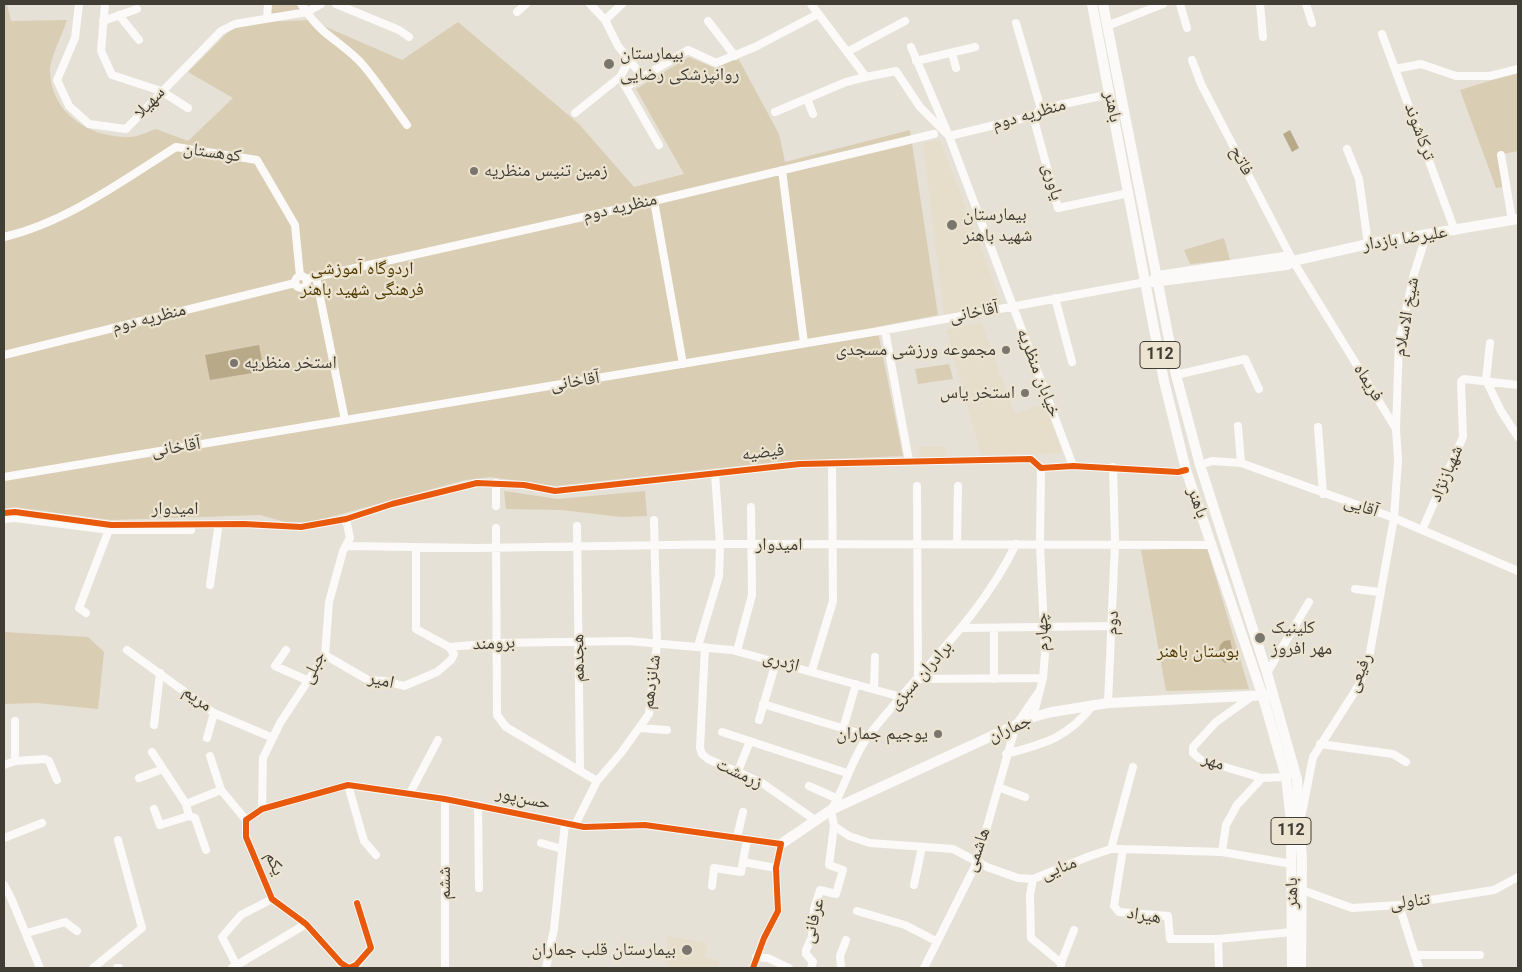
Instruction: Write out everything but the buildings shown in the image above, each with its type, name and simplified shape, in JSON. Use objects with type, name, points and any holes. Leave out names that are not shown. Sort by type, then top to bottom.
[{"type":"main road","name":"باهنر","points":[[1092,4],[1129,193],[1176,375],[1200,465],[1267,673],[1268,695],[1286,777],[1291,821],[1292,968]]},
{"type":"main road","name":"باهنر","points":[[1103,4],[1153,281],[1164,382],[1186,470],[1211,545],[1268,695],[1297,780],[1301,817],[1301,968]]},
{"type":"main road","name":"علیرضا بازدار","points":[[1153,281],[1284,257],[1293,261],[1368,244],[1515,220]]},
{"type":"main road","points":[[1186,470],[1200,465]]},
{"type":"main road","name":"جماران","points":[[781,844],[831,810],[1033,717],[1093,705],[1268,695]]},
{"type":"street","name":"سهیلا","points":[[79,4],[75,38],[57,80],[69,106],[89,124],[126,129],[221,31],[234,24],[307,12]]},
{"type":"street","points":[[105,4],[101,51],[112,75],[161,91],[188,108]]},
{"type":"street","points":[[267,18],[268,4]]},
{"type":"street","points":[[301,4],[314,25],[338,42],[363,65],[407,126]]},
{"type":"street","points":[[307,12],[321,4]]},
{"type":"street","points":[[336,4],[399,30],[409,37]]},
{"type":"street","points":[[517,12],[526,4]]},
{"type":"street","points":[[590,4],[605,20],[618,46],[643,77]]},
{"type":"street","points":[[605,20],[622,4]]},
{"type":"street","points":[[776,112],[846,82],[866,77],[811,4]]},
{"type":"street","points":[[1107,26],[1163,4]]},
{"type":"street","points":[[1180,4],[1187,28]]},
{"type":"street","points":[[1260,4],[1264,37]]},
{"type":"street","points":[[1306,4],[1312,23]]},
{"type":"street","points":[[103,21],[137,8]]},
{"type":"street","points":[[626,88],[688,50],[716,62],[735,56],[818,14]]},
{"type":"street","points":[[119,15],[139,40]]},
{"type":"street","points":[[708,21],[735,56]]},
{"type":"street","points":[[847,52],[905,21]]},
{"type":"street","points":[[1016,23],[1041,109]]},
{"type":"street","name":"ترکاشوند","points":[[1382,34],[1455,231]]},
{"type":"street","points":[[910,47],[949,136]]},
{"type":"street","points":[[916,61],[975,47]]},
{"type":"street","points":[[952,53],[956,68]]},
{"type":"street","name":"فاتح","points":[[1192,60],[1201,84],[1293,261]]},
{"type":"street","points":[[575,113],[620,77],[629,61]]},
{"type":"street","points":[[1395,69],[1422,64],[1456,76],[1490,76],[1518,69]]},
{"type":"street","name":"خیابان منظریه","points":[[866,77],[896,71],[920,107],[949,136],[1073,466]]},
{"type":"street","points":[[620,77],[659,145]]},
{"type":"street","name":"منظریه دوم","points":[[949,136],[1033,116],[1041,109],[1110,94]]},
{"type":"street","points":[[807,99],[812,114]]},
{"type":"street","name":"یاوری","points":[[1033,116],[1058,208],[1129,193]]},
{"type":"street","name":"منظریه دوم","points":[[4,354],[295,283],[303,277],[316,277],[654,201],[934,134]]},
{"type":"street","name":"کوهستان","points":[[4,237],[22,233],[84,204],[176,147],[257,160],[295,225],[303,277]]},
{"type":"street","points":[[1347,149],[1359,179],[1368,244]]},
{"type":"street","points":[[1501,155],[1515,220]]},
{"type":"street","points":[[782,170],[804,344]]},
{"type":"street","points":[[654,201],[684,364]]},
{"type":"street","name":"شیخ الاسلام","points":[[1396,429],[1399,341],[1414,274],[1426,236]]},
{"type":"street","name":"فریماه","points":[[1293,261],[1396,429],[1398,460],[1394,518]]},
{"type":"street","points":[[316,277],[345,420]]},
{"type":"street","name":"آقاخانی","points":[[4,477],[804,344],[1153,281]]},
{"type":"street","points":[[1055,298],[1072,362]]},
{"type":"street","points":[[884,330],[909,461]]},
{"type":"street","points":[[1490,343],[1486,380],[1500,411],[1518,437]]},
{"type":"street","points":[[1176,375],[1245,359],[1259,389]]},
{"type":"street","name":"شهبازنژاد","points":[[1422,530],[1463,437],[1461,381],[1464,379],[1486,380]]},
{"type":"street","points":[[1486,380],[1518,384]]},
{"type":"street","points":[[1238,426],[1241,463]]},
{"type":"street","points":[[1318,427],[1323,494]]},
{"type":"street","name":"فیضیه","points":[[347,521],[392,504],[477,483],[496,482],[555,490],[800,464],[909,461],[1031,459],[1041,468],[1073,466],[1178,472],[1186,470]]},
{"type":"street","name":"آقایی","points":[[1200,465],[1212,461],[1241,463],[1394,518],[1518,571]]},
{"type":"street","points":[[812,670],[833,601],[831,545],[832,463]]},
{"type":"street","name":"دوم","points":[[1108,704],[1113,626],[1115,543],[1113,467]]},
{"type":"street","name":"چهارم","points":[[1033,717],[1043,678],[1044,628],[1040,545],[1041,468]]},
{"type":"street","name":"زرمشت","points":[[715,474],[720,545],[719,576],[702,647],[700,748],[702,754],[708,759],[762,783],[815,820]]},
{"type":"street","points":[[496,482],[496,506]]},
{"type":"street","points":[[917,486],[918,679],[1043,678]]},
{"type":"street","points":[[957,545],[958,486]]},
{"type":"street","points":[[737,651],[752,595],[753,544],[751,507]]},
{"type":"street","name":"امیدوار","points":[[4,513],[110,528],[312,528],[347,521]]},
{"type":"street","name":"امیدوار","points":[[4,519],[15,515]]},
{"type":"street","name":"رفیعی","points":[[1301,817],[1308,772],[1320,744],[1359,684],[1369,658],[1379,592],[1394,518]]},
{"type":"street","name":"شانزدهم","points":[[575,825],[597,781],[649,714],[657,644],[654,520]]},
{"type":"street","points":[[347,521],[349,542]]},
{"type":"street","name":"هجدهم","points":[[577,526],[580,769]]},
{"type":"street","points":[[86,613],[79,608],[110,528]]},
{"type":"street","name":"امیدوار","points":[[110,528],[312,528]]},
{"type":"street","points":[[496,528],[497,715],[500,721],[597,781]]},
{"type":"street","points":[[210,585],[218,529]]},
{"type":"street","name":"امیدوار","points":[[349,542],[416,548],[753,544],[1040,545],[1115,543],[1211,545]]},
{"type":"street","name":"جبلی","points":[[262,809],[263,758],[280,723],[325,655],[329,602],[343,551],[349,542]]},
{"type":"street","name":"برادران سبزی","points":[[831,810],[838,799],[847,773],[868,736],[962,628],[1016,544]]},
{"type":"street","name":"برومند","points":[[416,548],[416,629],[449,647],[496,643],[628,641],[657,644]]},
{"type":"street","points":[[1355,589],[1379,592]]},
{"type":"street","points":[[1267,673],[1309,602]]},
{"type":"street","points":[[962,628],[1113,626]]},
{"type":"street","points":[[994,628],[994,679]]},
{"type":"street","name":"اژدری","points":[[657,644],[737,651],[812,670],[901,696]]},
{"type":"street","name":"امیر","points":[[325,655],[368,680],[385,681],[404,686],[437,672],[451,660],[454,654],[449,647]]},
{"type":"street","name":"مریم","points":[[127,650],[214,713],[273,738]]},
{"type":"street","points":[[286,650],[275,666],[309,680]]},
{"type":"street","points":[[874,688],[875,657]]},
{"type":"street","points":[[759,720],[776,662]]},
{"type":"street","points":[[154,726],[160,673]]},
{"type":"street","points":[[843,729],[856,684]]},
{"type":"street","name":"هاشمی","points":[[924,968],[977,862],[1006,754],[1016,725],[1038,693]]},
{"type":"street","name":"مهر","points":[[1251,697],[1216,722],[1194,747],[1194,753],[1201,760],[1262,778],[1286,777]]},
{"type":"street","points":[[763,704],[868,736]]},
{"type":"street","points":[[1006,754],[1050,743],[1084,717],[1093,705]]},
{"type":"street","points":[[207,738],[214,713]]},
{"type":"street","points":[[15,721],[15,762]]},
{"type":"street","points":[[639,728],[668,730]]},
{"type":"street","points":[[722,732],[847,773]]},
{"type":"street","points":[[410,793],[438,740]]},
{"type":"street","points":[[738,771],[750,742]]},
{"type":"street","points":[[1320,744],[1393,754],[1406,762]]},
{"type":"street","points":[[152,752],[186,804],[189,816]]},
{"type":"street","points":[[210,756],[221,790],[246,820],[262,809]]},
{"type":"street","points":[[4,765],[45,759],[49,761],[57,780]]},
{"type":"street","points":[[1111,849],[1133,767]]},
{"type":"street","points":[[139,778],[163,769]]},
{"type":"street","points":[[1222,852],[1226,825],[1237,804],[1262,778]]},
{"type":"street","points":[[348,785],[364,841],[376,855]]},
{"type":"street","name":"حسن‌پور","points":[[262,809],[348,785],[445,799],[575,825],[592,827],[645,825],[781,844]]},
{"type":"street","points":[[809,786],[838,799]]},
{"type":"street","points":[[998,787],[1025,797]]},
{"type":"street","points":[[186,804],[221,790]]},
{"type":"street","name":"ششم","points":[[444,968],[445,799]]},
{"type":"street","points":[[478,806],[478,888]]},
{"type":"street","points":[[154,809],[160,825],[189,816],[195,818],[206,850]]},
{"type":"street","name":"عرفانی","points":[[811,968],[814,962],[806,954],[806,950],[812,937],[816,902],[820,890],[836,894],[843,870],[829,865],[834,826],[831,810]]},
{"type":"street","points":[[737,837],[743,812]]},
{"type":"street","name":"یکم","points":[[246,820],[246,838],[272,899],[306,924],[341,963],[352,968],[371,948],[357,903]]},
{"type":"street","points":[[4,838],[42,823]]},
{"type":"street","points":[[546,968],[554,929],[565,823]]},
{"type":"street","name":"منایی","points":[[834,826],[850,836],[870,843],[953,848],[999,873],[1018,878],[1033,878],[1111,849],[1222,852],[1292,864]]},
{"type":"street","points":[[712,886],[714,868],[741,872],[747,839]]},
{"type":"street","points":[[93,968],[142,928],[118,840]]},
{"type":"street","points":[[541,843],[562,849]]},
{"type":"street","points":[[752,968],[778,911],[776,868],[781,844]]},
{"type":"street","points":[[914,885],[922,847]]},
{"type":"street","name":"هیراد","points":[[1123,849],[1114,906],[1116,910],[1119,912],[1168,916],[1168,936],[1173,940],[1218,939],[1292,932]]},
{"type":"street","points":[[743,862],[776,868]]},
{"type":"street","name":"تناولی","points":[[1302,890],[1352,908],[1399,905],[1494,890],[1518,877]]},
{"type":"street","points":[[1033,878],[1030,895],[1031,938],[1061,966],[1074,930]]},
{"type":"street","points":[[4,885],[27,933],[40,968]]},
{"type":"street","points":[[272,899],[241,915],[222,937],[235,967],[306,924]]},
{"type":"street","points":[[1399,905],[1418,968]]},
{"type":"street","points":[[857,911],[904,925],[936,941]]},
{"type":"street","points":[[27,933],[64,922],[77,931]]},
{"type":"street","points":[[1218,939],[1219,968]]},
{"type":"street","points":[[841,968],[840,956],[846,940]]},
{"type":"street","points":[[1415,955],[1480,955]]},
{"type":"street","points":[[756,957],[768,958],[789,968]]},
{"type":"shaded area","points":[[1290,130],[1299,148],[1292,152],[1283,134]]},
{"type":"shaded area","name":"بیمارستان شهید باهنر","points":[[940,140],[1003,307],[944,316],[923,143]]},
{"type":"shaded area","points":[[981,322],[1015,414],[1044,403],[1063,453],[981,455],[946,330]]},
{"type":"shaded area","name":"استخر منظریه","points":[[259,345],[264,371],[210,380],[205,355]]},
{"type":"shaded area","points":[[919,447],[945,447],[946,459],[920,459]]},
{"type":"shaded area","points":[[1230,640],[1233,653],[1230,661],[1225,663],[1218,657],[1220,645],[1224,641]]},
{"type":"shaded area","name":"بیمارستان قلب جماران","points":[[667,936],[707,943],[705,957],[719,962],[718,968],[668,968]]},
{"type":"green space","name":"اردوگاه آموزشی فرهنگی شهید باهنر","points":[[4,4],[7,4],[11,21],[67,20],[54,53],[50,71],[52,86],[57,100],[75,121],[87,128],[115,136],[133,137],[156,129],[188,141],[233,98],[188,72],[237,23],[310,20],[402,60],[458,22],[579,124],[634,187],[684,174],[636,89],[689,57],[715,68],[738,58],[779,134],[785,162],[910,130],[938,315],[877,327],[903,456],[784,461],[556,486],[490,477],[465,480],[312,522],[285,522],[260,515],[111,520],[14,507],[4,509]]},
{"type":"green space","points":[[271,4],[295,4],[301,8],[298,11],[270,14]]},
{"type":"green space","points":[[1518,72],[1518,151],[1498,155],[1503,187],[1496,188],[1460,90]]},
{"type":"green space","points":[[1224,238],[1230,260],[1190,264],[1184,250]]},
{"type":"green space","points":[[949,364],[953,379],[918,384],[915,369]]},
{"type":"green space","points":[[504,491],[558,499],[645,491],[647,516],[621,517],[561,510],[506,509]]},
{"type":"green space","name":"بوستان باهنر","points":[[1207,548],[1249,689],[1166,691],[1141,550]]},
{"type":"green space","points":[[4,632],[88,637],[104,652],[98,709],[37,703],[4,704]]},
{"type":"cycle path","points":[[4,513],[15,512],[111,525],[244,524],[301,527],[346,519],[392,504],[477,483],[524,485],[555,491],[800,464],[1031,459],[1041,468],[1073,466],[1178,472],[1186,470]]},
{"type":"cycle path","points":[[357,903],[371,948],[356,965],[349,968],[341,963],[306,924],[272,899],[246,837],[246,820],[262,809],[348,785],[445,799],[584,827],[645,825],[781,844],[776,868],[778,911],[764,938],[753,968]]},
{"type":"place","name":"بیمارستان روانپزشکی رضایی","points":[[609,64]]},
{"type":"place","name":"زمین تنیس منظریه","points":[[474,171]]},
{"type":"place","name":"بیمارستان شهید باهنر","points":[[952,225]]},
{"type":"place","name":"مجموعه ورزشی مسجدی","points":[[1006,350]]},
{"type":"place","name":"استخر منظریه","points":[[234,363]]},
{"type":"place","name":"استخر یاس","points":[[1025,393]]},
{"type":"place","name":"کلینیک مهر افروز","points":[[1260,638]]},
{"type":"place","name":"یوجیم جماران","points":[[938,734]]},
{"type":"place","name":"بیمارستان قلب جماران","points":[[687,950]]}]
